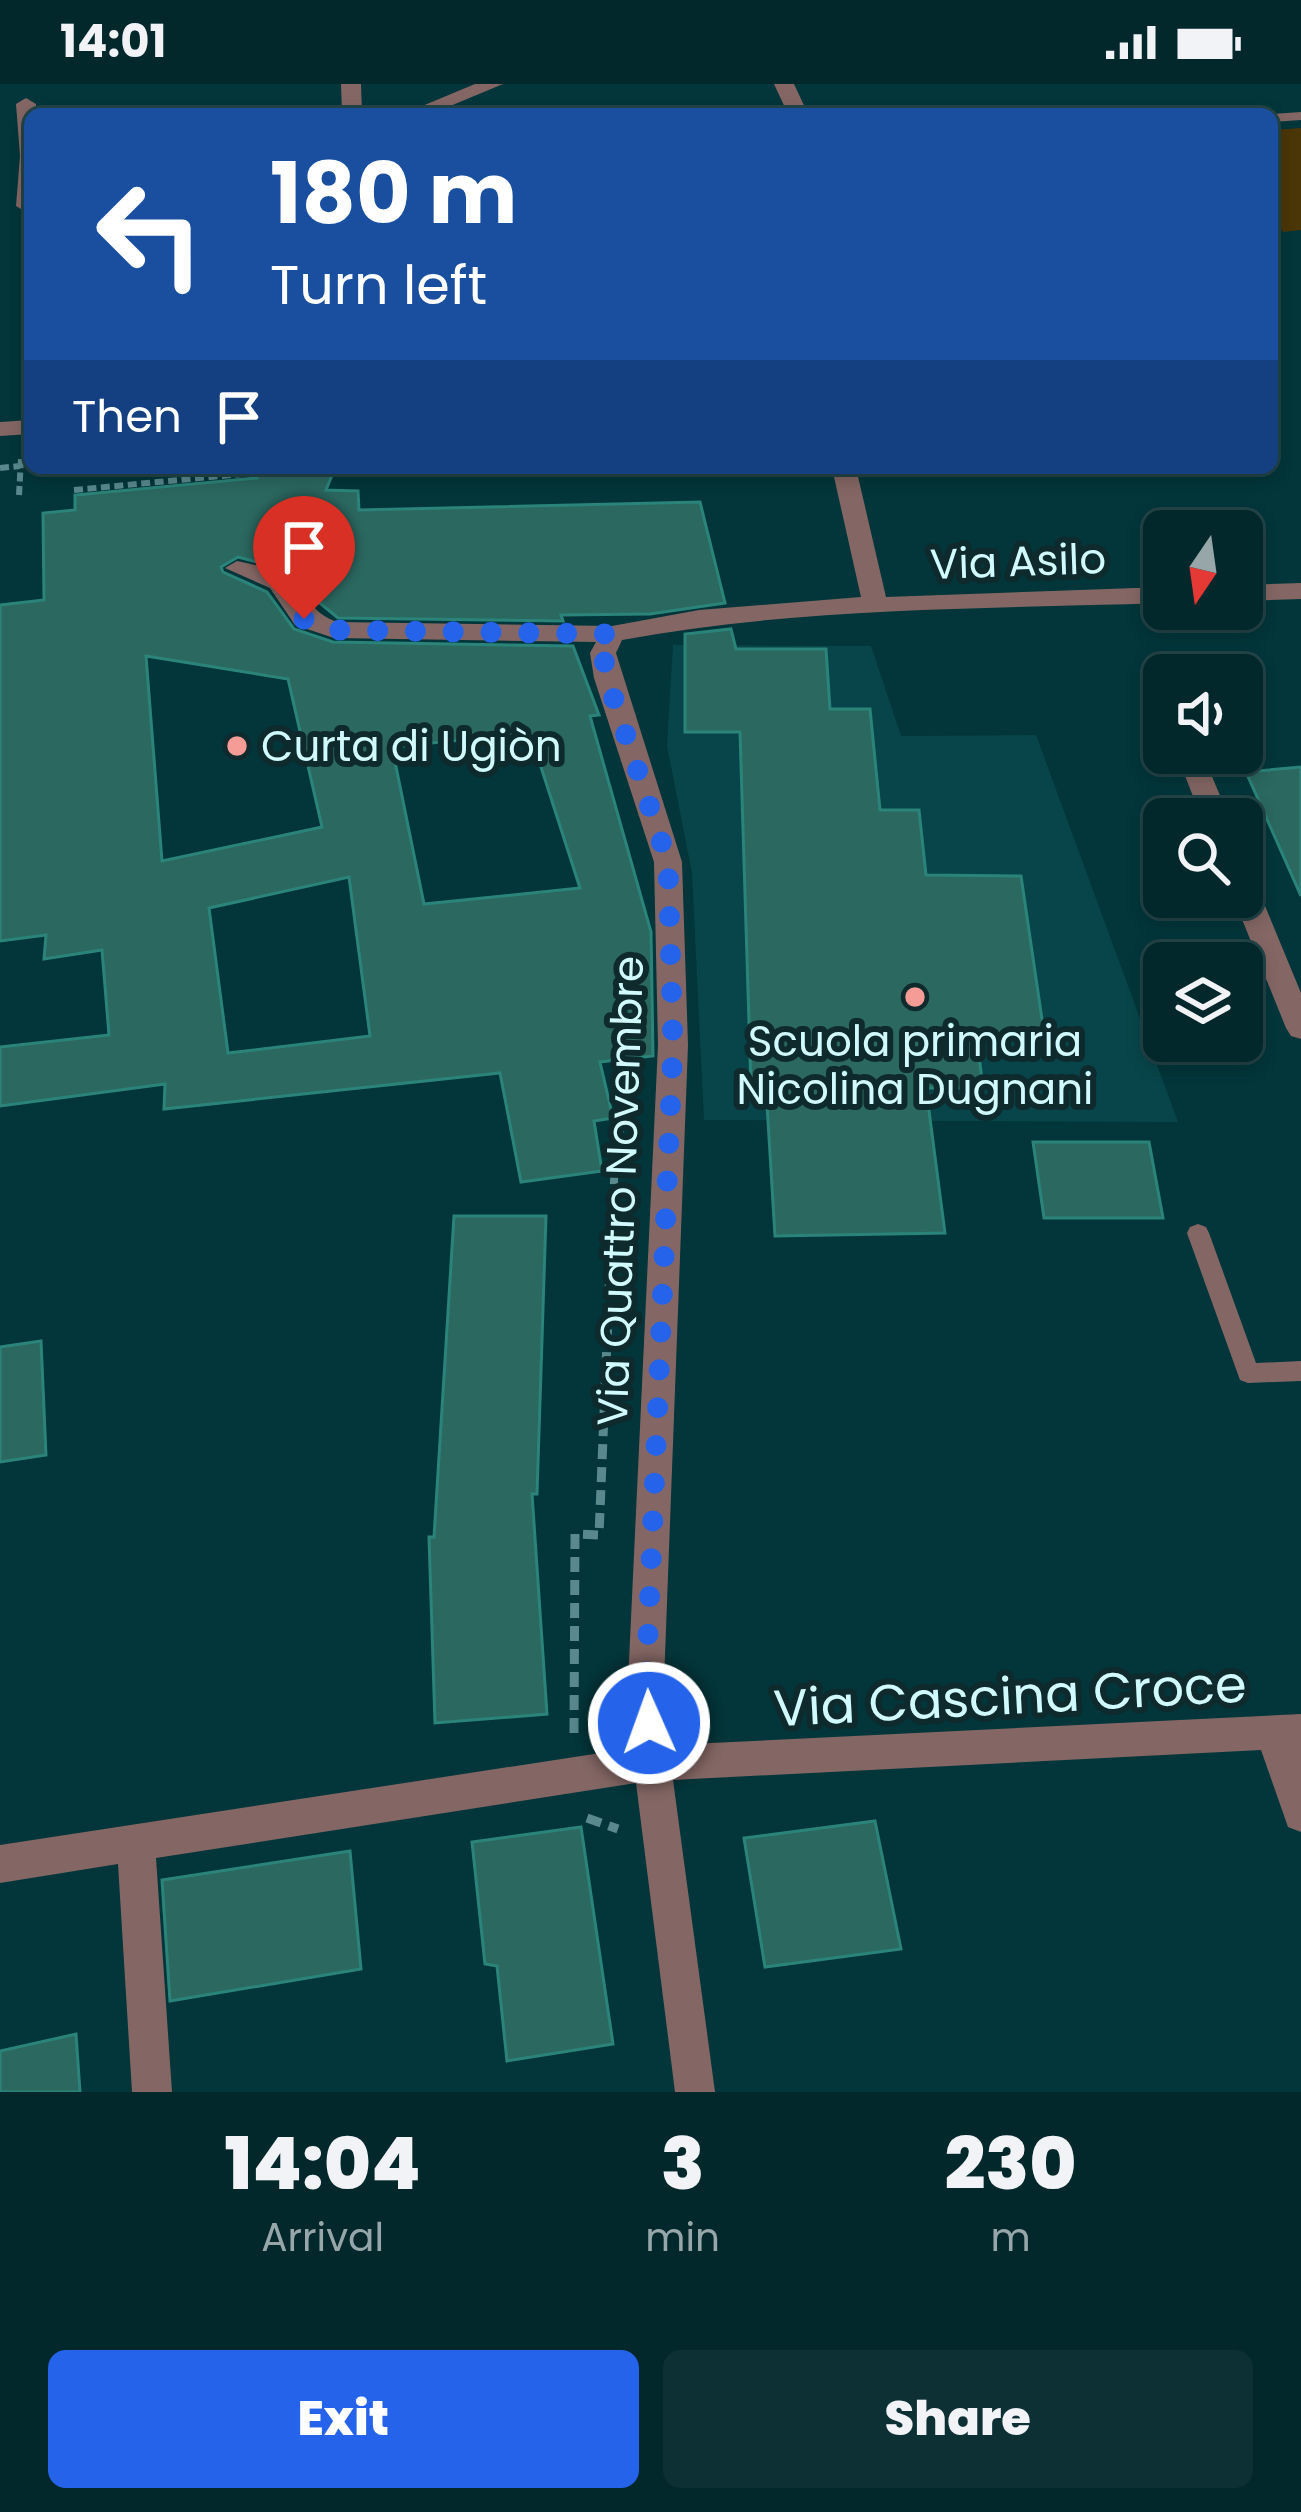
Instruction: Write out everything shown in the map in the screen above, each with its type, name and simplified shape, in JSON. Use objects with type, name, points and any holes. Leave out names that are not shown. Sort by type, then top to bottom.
[{"type":"street","points":[[429,108],[493,84]]},
{"type":"street","points":[[26,104],[26,108]]},
{"type":"street","points":[[845,474],[875,604]]},
{"type":"street","name":"Via Asilo","points":[[237,568],[269,576],[291,590],[304,619],[334,630],[612,634],[699,618],[875,604],[1143,596]]},
{"type":"street","points":[[1263,592],[1301,591]]},
{"type":"street","name":"Via Quattro Novembre","points":[[612,634],[603,653],[607,678],[668,862],[673,1045],[646,1682],[652,1763],[695,2092]]},
{"type":"street","points":[[1256,918],[1301,1028]]},
{"type":"street","points":[[1287,1732],[1301,1814]]},
{"type":"street","name":"Via Cascina Croce","points":[[0,1864],[652,1763],[1287,1732]]},
{"type":"street","points":[[136,1844],[152,2092]]},
{"type":"lane","points":[[1198,1233],[1248,1373],[1301,1371]]},
{"type":"path","points":[[0,468],[20,466]]},
{"type":"path","points":[[74,490],[242,474]]},
{"type":"path","points":[[620,1849],[618,1827],[588,1818],[574,1774],[575,1534],[599,1535],[616,1137],[628,1117],[628,1095]]},
{"type":"shaded area","points":[[1301,128],[1301,230],[1283,232],[1278,224],[1278,130]]},
{"type":"shaded area","name":"Scuola primaria Nicolina Dugnani","points":[[673,645],[871,646],[901,736],[1036,735],[1143,1027],[1143,1062],[1156,1062],[1178,1122],[704,1120],[692,873],[667,746]]},
{"type":"building","points":[[259,474],[333,474],[326,490],[358,491],[359,510],[700,502],[725,603],[650,614],[561,615],[563,621],[338,618],[276,567],[238,557],[221,567],[267,592],[294,629],[333,642],[573,646],[599,715],[590,716],[651,932],[653,1056],[600,1062],[613,1118],[594,1121],[602,1171],[521,1182],[500,1073],[164,1109],[165,1084],[0,1106],[0,1047],[109,1035],[102,950],[44,959],[46,935],[0,941],[0,605],[44,600],[43,513],[75,510],[75,495],[257,478]],"holes":[[[146,656],[288,679],[322,827],[162,861]],[[530,733],[580,888],[424,904],[392,747]],[[349,877],[370,1036],[228,1053],[209,908]]]},
{"type":"building","points":[[731,629],[736,649],[826,649],[830,709],[870,709],[880,810],[919,810],[926,875],[1021,876],[1044,1033],[976,1032],[983,1088],[926,1088],[945,1233],[775,1236],[766,1088],[751,1087],[740,732],[685,732],[685,634]]},
{"type":"building","points":[[1301,767],[1301,896],[1263,810],[1263,798],[1258,798],[1247,774]]},
{"type":"building","points":[[1033,1142],[1149,1142],[1163,1218],[1044,1218]]},
{"type":"building","points":[[454,1216],[546,1216],[537,1494],[532,1494],[547,1714],[435,1723],[429,1537],[434,1537]]},
{"type":"building","points":[[41,1341],[46,1455],[0,1462],[0,1347]]},
{"type":"building","points":[[875,1821],[901,1949],[765,1967],[744,1838]]},
{"type":"building","points":[[581,1827],[613,2044],[507,2061],[497,1966],[485,1964],[472,1842]]},
{"type":"building","points":[[350,1851],[361,1969],[170,2001],[162,1880]]},
{"type":"building","points":[[76,2034],[80,2092],[0,2092],[0,2051]]},
{"type":"place","name":"Curta di Ugiòn","points":[[237,746]]},
{"type":"place","name":"Scuola primaria Nicolina Dugnani","points":[[915,997]]},
{"type":"route","points":[[304,619],[334,630],[612,634],[603,653],[607,678],[668,862],[673,1045],[646,1682],[649,1723]]}]
